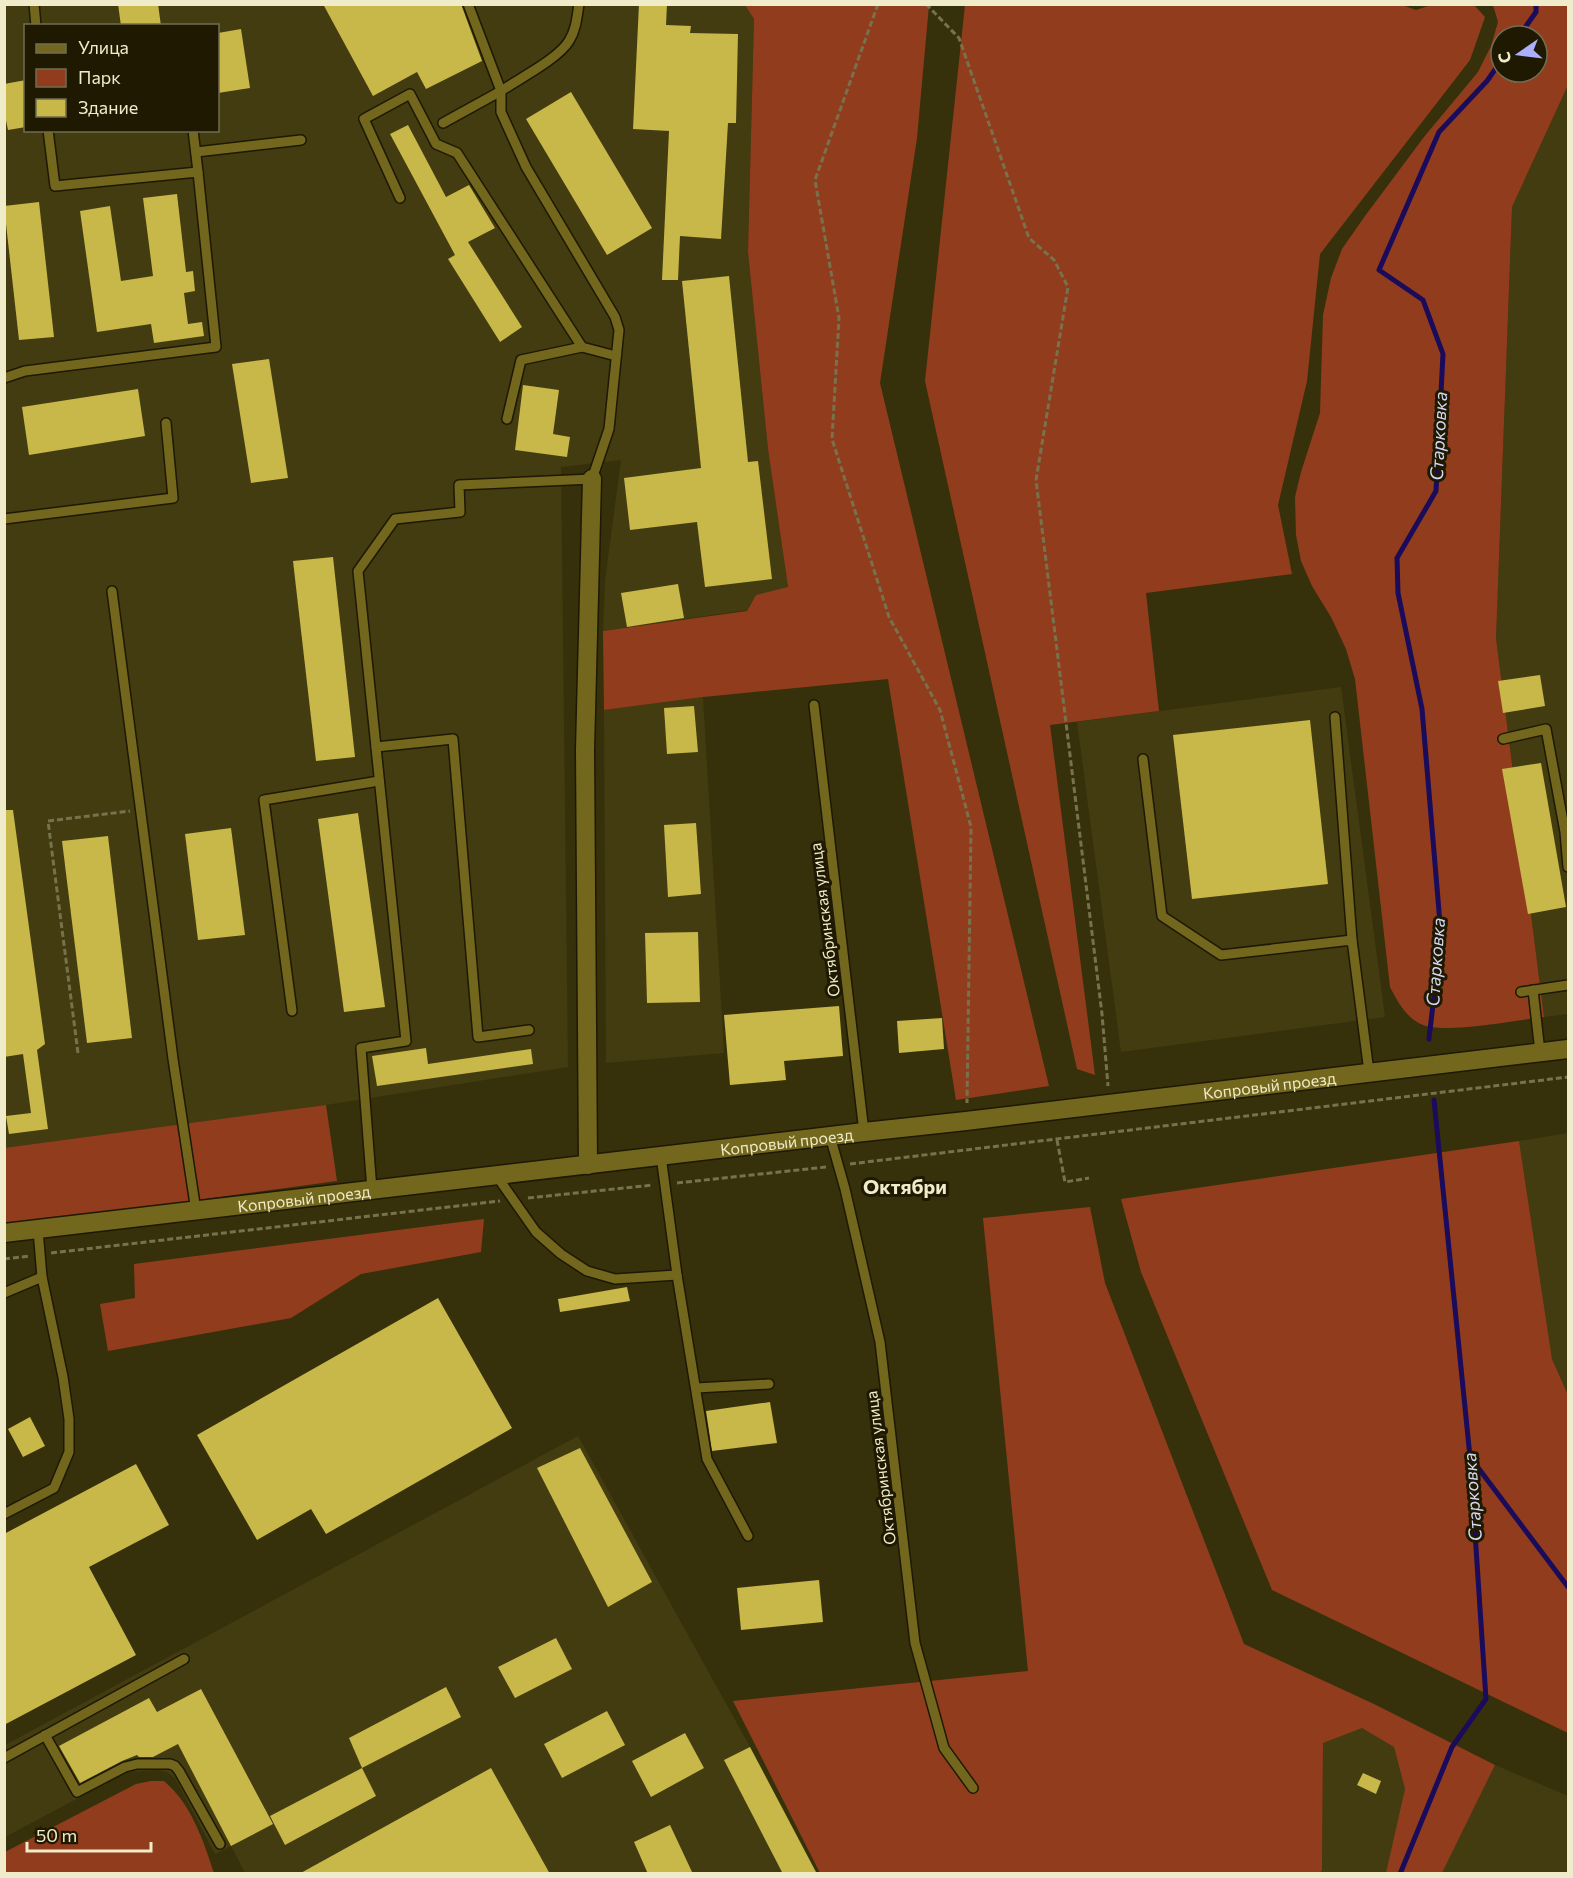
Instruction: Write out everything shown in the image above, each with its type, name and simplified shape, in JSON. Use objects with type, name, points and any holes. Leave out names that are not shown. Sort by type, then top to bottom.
[{"type":"main road","points":[[588,1165],[585,750],[592,479]]},
{"type":"main road","name":"Копровый проезд","points":[[4,1233],[1569,1049]]},
{"type":"lane","points":[[34,4],[36,24]]},
{"type":"lane","points":[[372,1190],[361,1048],[406,1041],[358,571],[395,519],[460,512],[459,485],[592,479],[609,429],[616,356],[618,330],[615,317],[526,167],[501,112],[501,91],[468,4]]},
{"type":"lane","points":[[443,123],[501,91],[559,53],[570,40],[576,26],[579,4]]},
{"type":"lane","points":[[400,198],[364,119],[410,94],[436,144],[457,153],[582,347]]},
{"type":"lane","points":[[48,132],[55,186],[198,172]]},
{"type":"lane","points":[[4,378],[25,371],[216,347],[193,132]]},
{"type":"lane","points":[[196,152],[301,140]]},
{"type":"lane","points":[[507,419],[521,360],[582,347],[616,356]]},
{"type":"lane","points":[[4,519],[173,498],[166,423]]},
{"type":"lane","points":[[112,591],[196,1211]]},
{"type":"lane","name":"Октябринская улица","points":[[814,705],[864,1132]]},
{"type":"lane","points":[[1335,717],[1352,940],[1369,1072]]},
{"type":"lane","points":[[1503,739],[1546,729],[1567,832],[1569,867]]},
{"type":"lane","points":[[376,747],[453,739],[478,1037],[528,1030]]},
{"type":"lane","points":[[1143,759],[1162,916],[1221,955],[1352,940]]},
{"type":"lane","points":[[292,1011],[264,800],[380,781]]},
{"type":"lane","points":[[1521,992],[1569,984]]},
{"type":"lane","points":[[1533,990],[1539,1052]]},
{"type":"lane","name":"Октябринская улица","points":[[830,1136],[880,1342],[915,1643],[944,1748],[973,1788]]},
{"type":"lane","points":[[661,1156],[677,1275],[707,1459],[748,1536]]},
{"type":"lane","points":[[496,1175],[536,1232],[561,1254],[587,1271],[615,1279],[677,1275]]},
{"type":"lane","points":[[4,1514],[54,1488],[69,1452],[69,1419],[63,1377],[42,1277],[38,1230]]},
{"type":"lane","points":[[4,1293],[42,1277]]},
{"type":"lane","points":[[696,1388],[769,1384]]},
{"type":"lane","points":[[4,1758],[184,1659]]},
{"type":"lane","points":[[45,1736],[77,1792],[130,1765],[170,1764],[175,1766],[180,1771],[220,1844]]},
{"type":"path","points":[[878,4],[815,180],[839,318],[832,439],[889,617],[940,710],[971,827],[966,1121]]},
{"type":"path","points":[[926,4],[959,38],[1029,238],[1054,260],[1068,287],[1036,480],[1101,1002],[1110,1103]]},
{"type":"path","points":[[78,1053],[48,821],[141,810]]},
{"type":"path","points":[[4,1259],[514,1200],[838,1166],[1569,1077]]},
{"type":"path","points":[[1057,1139],[1065,1182],[1089,1178]]},
{"type":"shaded area","points":[[745,4],[754,19],[748,252],[768,449],[788,588],[756,595],[747,610],[603,631],[605,581],[621,460],[561,467],[568,1067],[326,1105],[5,1148],[4,5]]},
{"type":"shaded area","points":[[1568,85],[1568,1014],[1544,1017],[1496,638],[1512,207]]},
{"type":"shaded area","points":[[1341,687],[1385,1017],[1121,1052],[1077,722]]},
{"type":"shaded area","points":[[703,697],[724,1053],[606,1063],[604,710]]},
{"type":"shaded area","points":[[1568,1133],[1568,1395],[1552,1359],[1519,1141]]},
{"type":"shaded area","points":[[578,1436],[817,1873],[245,1873],[231,1846],[215,1854],[175,1778],[167,1772],[158,1770],[127,1772],[5,1837],[5,1745]]},
{"type":"shaded area","points":[[1362,1727],[1394,1747],[1405,1789],[1388,1871],[1386,1874],[1320,1874],[1322,1870],[1323,1743]]},
{"type":"shaded area","points":[[1495,1765],[1568,1796],[1568,1873],[1442,1873]]},
{"type":"green space","points":[[745,5],[929,5],[917,138],[880,383],[1049,1086],[956,1100],[888,679],[703,697],[604,710],[603,631],[747,611],[756,595],[788,587],[768,449],[748,252],[754,19]]},
{"type":"green space","points":[[965,5],[1402,5],[1416,10],[1431,5],[1474,5],[1485,17],[1470,60],[1320,254],[1307,381],[1278,505],[1292,574],[1146,593],[1159,711],[1050,725],[1095,1075],[1077,1069],[925,381]]},
{"type":"green space","points":[[1493,5],[1568,5],[1568,85],[1512,207],[1496,638],[1544,1017],[1448,1028],[1423,1025],[1417,1022],[1403,1009],[1390,987],[1355,679],[1346,649],[1301,561],[1296,535],[1295,497],[1320,413],[1323,315],[1331,278],[1342,249],[1424,137],[1478,72],[1489,50],[1489,84],[1549,84],[1549,24],[1497,24]]},
{"type":"green space","points":[[326,1105],[337,1181],[5,1226],[4,1148]]},
{"type":"green space","points":[[1519,1141],[1552,1359],[1568,1395],[1568,1733],[1272,1590],[1141,1272],[1121,1199]]},
{"type":"green space","points":[[1090,1207],[1105,1283],[1244,1644],[1374,1704],[1495,1765],[1442,1873],[1386,1873],[1405,1789],[1394,1747],[1362,1728],[1323,1743],[1322,1870],[1320,1873],[820,1873],[733,1701],[1028,1671],[983,1218]]},
{"type":"green space","points":[[484,1219],[481,1252],[361,1274],[291,1318],[108,1351],[100,1304],[135,1298],[134,1264]]},
{"type":"green space","points":[[164,1781],[182,1801],[201,1836],[214,1873],[5,1873],[5,1852],[136,1784]]},
{"type":"building","points":[[118,4],[158,4],[161,24],[121,24]]},
{"type":"building","points":[[323,4],[461,4],[482,61],[426,89],[417,72],[373,96]]},
{"type":"building","points":[[639,4],[667,4],[666,25],[691,26],[690,33],[738,34],[736,123],[728,123],[721,239],[680,236],[678,280],[662,280],[669,131],[633,129]]},
{"type":"building","points":[[241,29],[250,88],[219,93],[219,33]]},
{"type":"building","points":[[24,80],[24,127],[8,130],[4,111],[4,84]]},
{"type":"building","points":[[571,92],[652,228],[607,255],[526,119]]},
{"type":"building","points":[[408,125],[446,197],[469,185],[495,228],[468,242],[522,327],[500,342],[448,259],[455,255],[390,134]]},
{"type":"building","points":[[177,194],[186,272],[193,271],[195,291],[184,293],[188,324],[202,322],[204,336],[154,343],[151,324],[97,332],[80,211],[110,206],[121,281],[153,276],[143,198]]},
{"type":"building","points":[[39,202],[54,337],[19,340],[4,206]]},
{"type":"building","points":[[729,276],[748,462],[758,461],[772,579],[705,587],[697,522],[630,530],[624,478],[701,468],[682,281]]},
{"type":"building","points":[[269,359],[288,478],[251,483],[232,364]]},
{"type":"building","points":[[523,385],[559,390],[553,434],[570,437],[567,457],[515,450]]},
{"type":"building","points":[[138,389],[145,436],[29,455],[22,407]]},
{"type":"building","points":[[333,557],[355,757],[316,761],[293,561]]},
{"type":"building","points":[[678,584],[684,618],[627,627],[621,593]]},
{"type":"building","points":[[1540,675],[1545,706],[1503,713],[1498,681]]},
{"type":"building","points":[[694,706],[698,752],[667,754],[664,708]]},
{"type":"building","points":[[1310,720],[1328,884],[1192,899],[1173,735]]},
{"type":"building","points":[[1541,763],[1566,907],[1528,914],[1502,769]]},
{"type":"building","points":[[4,810],[13,810],[45,1044],[37,1050],[48,1129],[9,1134],[6,1116],[31,1113],[23,1054],[4,1057]]},
{"type":"building","points":[[358,813],[385,1007],[344,1012],[318,819]]},
{"type":"building","points":[[696,823],[701,894],[668,897],[664,825]]},
{"type":"building","points":[[231,828],[245,935],[198,940],[185,834]]},
{"type":"building","points":[[108,836],[132,1038],[87,1043],[62,841]]},
{"type":"building","points":[[698,932],[700,1002],[647,1003],[645,933]]},
{"type":"building","points":[[839,1006],[843,1056],[784,1061],[786,1080],[730,1085],[724,1015]]},
{"type":"building","points":[[942,1018],[944,1049],[899,1053],[897,1021]]},
{"type":"building","points":[[426,1048],[428,1064],[531,1049],[533,1064],[377,1086],[372,1056]]},
{"type":"building","points":[[627,1287],[630,1301],[560,1312],[558,1299]]},
{"type":"building","points":[[438,1298],[512,1428],[326,1534],[311,1509],[257,1540],[197,1435]]},
{"type":"building","points":[[770,1402],[777,1443],[712,1451],[706,1411]]},
{"type":"building","points":[[30,1417],[45,1446],[23,1457],[8,1429]]},
{"type":"building","points":[[580,1448],[652,1582],[608,1607],[537,1468]]},
{"type":"building","points":[[136,1464],[169,1525],[89,1567],[136,1655],[4,1725],[4,1534]]},
{"type":"building","points":[[819,1580],[823,1622],[741,1630],[737,1588]]},
{"type":"building","points":[[556,1638],[572,1669],[515,1698],[498,1667]]},
{"type":"building","points":[[446,1687],[461,1717],[362,1768],[349,1738]]},
{"type":"building","points":[[201,1689],[273,1824],[231,1846],[178,1744],[153,1757],[137,1755],[80,1783],[59,1746],[149,1698],[157,1712]]},
{"type":"building","points":[[607,1711],[625,1745],[562,1778],[544,1744]]},
{"type":"building","points":[[685,1733],[704,1768],[651,1797],[632,1761]]},
{"type":"building","points":[[750,1747],[817,1874],[783,1874],[724,1760]]},
{"type":"building","points":[[362,1768],[376,1796],[285,1845],[270,1816]]},
{"type":"building","points":[[491,1768],[550,1874],[299,1874]]},
{"type":"building","points":[[1363,1773],[1381,1781],[1376,1794],[1357,1785]]},
{"type":"building","points":[[670,1825],[693,1874],[648,1874],[634,1842]]},
{"type":"waterway","name":"Старковка","points":[[1528,24],[1536,12],[1536,4]]},
{"type":"waterway","name":"Старковка","points":[[1429,1039],[1441,935],[1422,709],[1398,593],[1397,558],[1436,491],[1443,354],[1423,300],[1379,270],[1439,132],[1489,78]]},
{"type":"waterway","name":"Старковка","points":[[1400,1874],[1452,1747],[1486,1699],[1470,1457],[1434,1100]]},
{"type":"waterway","points":[[1470,1457],[1568,1587]]},
{"type":"district","name":"Октябри","points":[[905,1186]]}]
